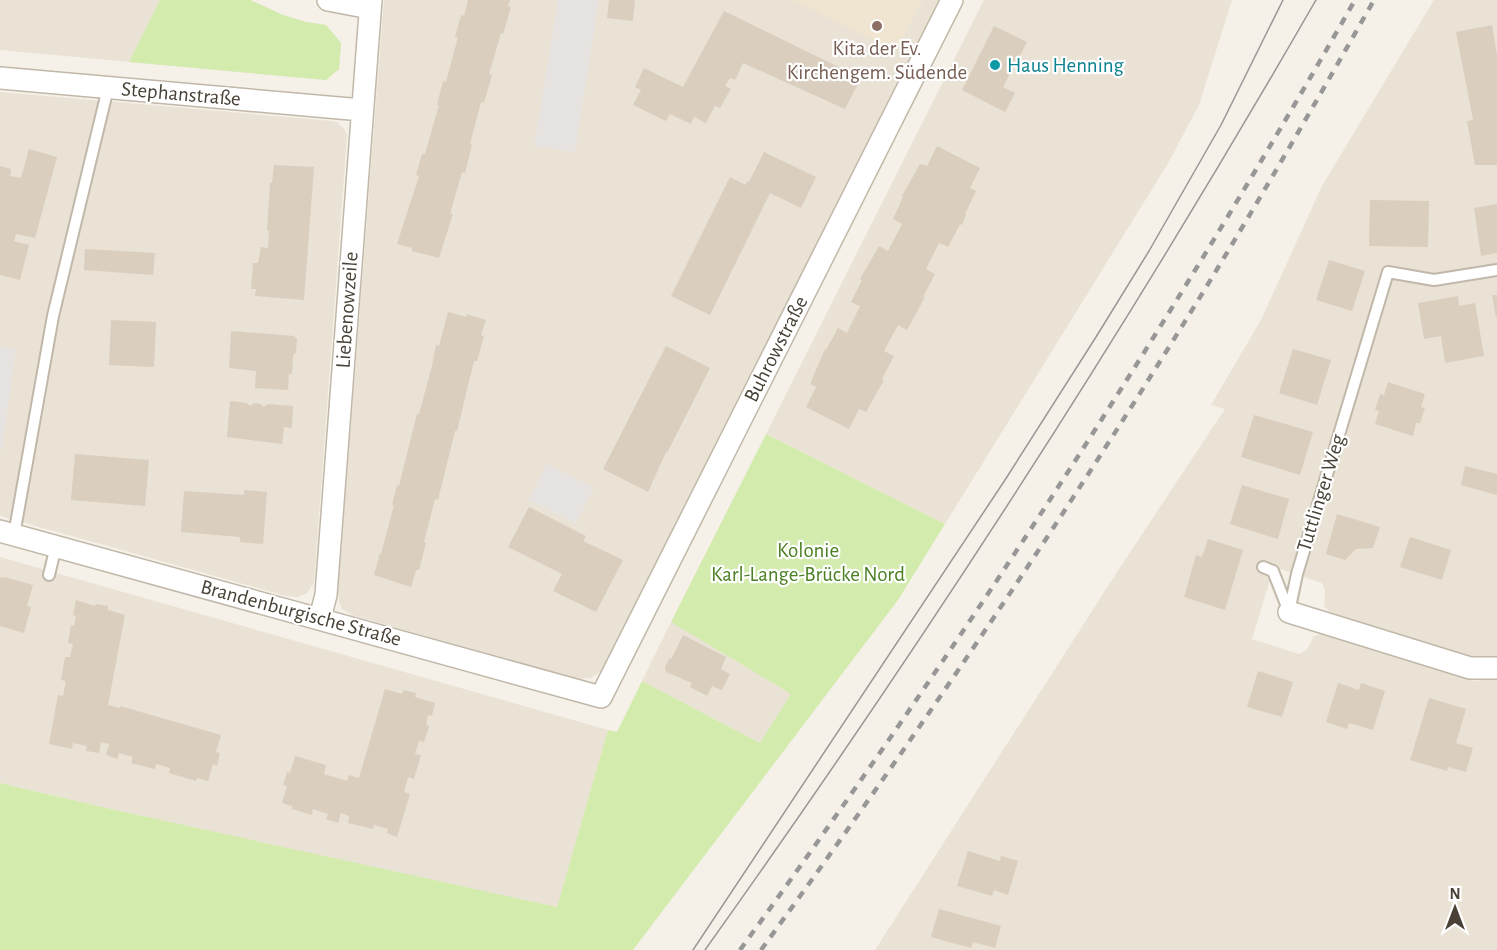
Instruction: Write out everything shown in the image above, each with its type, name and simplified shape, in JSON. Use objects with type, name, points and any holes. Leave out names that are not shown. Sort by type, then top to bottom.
[{"type":"street","points":[[328,0],[371,4]]},
{"type":"street","name":"Buhrowstraße","points":[[601,698],[952,0]]},
{"type":"street","name":"Liebenowzeile","points":[[320,618],[326,595],[371,4]]},
{"type":"street","name":"Stephanstraße","points":[[0,78],[362,110]]},
{"type":"street","name":"Brandenburgische Straße","points":[[7,533],[320,618],[601,698]]},
{"type":"street","points":[[1289,612],[1470,668],[1497,668]]},
{"type":"lane","points":[[7,533],[53,316],[108,88]]},
{"type":"lane","name":"Tuttlinger Weg","points":[[1289,612],[1297,574],[1388,272],[1434,280],[1497,270]]},
{"type":"lane","points":[[49,575],[56,546]]},
{"type":"lane","points":[[1263,567],[1273,571],[1289,612]]},
{"type":"shaded area","points":[[0,0],[250,0],[283,15],[326,25],[341,43],[339,69],[326,80],[0,50]]},
{"type":"shaded area","points":[[384,0],[939,0],[603,670],[591,678],[576,679],[352,615],[342,609],[339,602],[338,590]]},
{"type":"shaded area","points":[[558,0],[599,0],[575,152],[534,146]]},
{"type":"shaded area","name":"Kita der Ev. Kirchengem. Südende","points":[[792,0],[923,0],[896,51]]},
{"type":"shaded area","points":[[984,0],[1232,0],[1199,105],[1167,165],[945,524],[766,434]]},
{"type":"shaded area","points":[[1434,0],[1497,0],[1497,656],[1477,658],[1332,614],[1324,606],[1325,591],[1322,583],[1274,567],[1252,639],[1299,654],[1307,650],[1314,636],[1323,634],[1474,681],[1497,679],[1497,950],[875,950],[1119,569],[1225,409],[1211,405],[1261,320],[1322,186]]},
{"type":"shaded area","points":[[0,92],[332,121],[337,122],[345,130],[347,135],[314,583],[307,593],[298,597],[286,596],[0,516]]},
{"type":"shaded area","points":[[0,347],[16,349],[2,450],[0,450]]},
{"type":"shaded area","points":[[547,464],[594,488],[576,524],[528,500]]},
{"type":"shaded area","points":[[0,557],[608,730],[557,908],[0,783]]},
{"type":"shaded area","points":[[671,622],[792,694],[760,743],[642,681]]},
{"type":"green space","points":[[160,0],[250,0],[283,15],[326,25],[341,43],[339,69],[326,80],[129,62]]},
{"type":"green space","name":"Kolonie Karl-Lange-Brücke Nord","points":[[766,434],[945,524],[898,600],[633,950],[0,950],[0,783],[557,907],[608,730],[617,732],[642,681],[760,743],[791,694],[671,622]]},
{"type":"building","points":[[468,0],[510,0],[508,6],[511,7],[489,74],[492,75],[484,103],[481,102],[465,173],[462,172],[450,214],[453,214],[439,258],[412,251],[412,248],[397,244],[419,176],[416,175],[422,154],[425,154],[439,105],[437,105],[443,81],[446,82],[458,37],[455,37],[461,15],[464,16]]},
{"type":"building","points":[[609,0],[635,0],[633,21],[607,18]]},
{"type":"building","points":[[724,11],[861,78],[845,109],[743,63],[735,80],[730,78],[725,86],[731,89],[720,108],[715,106],[706,123],[694,117],[691,124],[670,114],[666,121],[633,105],[641,90],[635,87],[644,68],[683,87]]},
{"type":"building","points":[[1492,25],[1497,55],[1497,165],[1475,165],[1467,121],[1473,120],[1456,32]]},
{"type":"building","name":"Haus Henning","points":[[994,26],[1027,42],[1003,87],[1015,93],[1005,112],[962,90]]},
{"type":"building","points":[[937,146],[980,168],[970,188],[976,191],[962,225],[960,224],[948,247],[939,243],[926,269],[935,274],[923,297],[925,297],[907,330],[898,325],[884,351],[894,356],[882,379],[884,380],[866,412],[859,409],[849,429],[806,407],[816,387],[810,384],[825,349],[838,328],[847,333],[860,306],[851,302],[862,280],[860,279],[879,246],[888,251],[902,224],[893,219],[902,196],[920,164],[927,166]]},
{"type":"building","points":[[29,149],[57,157],[35,238],[16,234],[14,241],[29,245],[20,280],[0,275],[0,166],[11,169],[10,176],[21,178]]},
{"type":"building","points":[[764,152],[816,177],[801,208],[770,193],[710,315],[671,296],[730,177],[746,185]]},
{"type":"building","points":[[274,165],[314,167],[304,300],[255,296],[256,289],[251,289],[253,263],[258,263],[261,247],[268,248],[270,183],[272,183]]},
{"type":"building","points":[[1370,200],[1429,201],[1428,247],[1369,246]]},
{"type":"building","points":[[1497,204],[1497,253],[1481,256],[1474,208]]},
{"type":"building","points":[[85,249],[155,253],[153,275],[84,270]]},
{"type":"building","points":[[1329,260],[1365,271],[1352,311],[1316,300]]},
{"type":"building","points":[[1492,295],[1497,295],[1497,317],[1496,317]]},
{"type":"building","points":[[1458,296],[1459,306],[1475,303],[1484,356],[1445,363],[1441,336],[1424,339],[1418,303]]},
{"type":"building","points":[[448,312],[486,320],[481,335],[484,336],[477,361],[474,361],[438,500],[435,499],[419,570],[416,570],[411,587],[374,575],[436,345],[439,346]]},
{"type":"building","points":[[111,320],[156,322],[154,367],[109,365]]},
{"type":"building","points":[[231,331],[294,336],[297,339],[288,390],[255,388],[256,371],[229,368]]},
{"type":"building","points":[[666,346],[710,368],[648,492],[603,469]]},
{"type":"building","points":[[1293,349],[1331,360],[1317,405],[1279,393]]},
{"type":"building","points":[[1388,382],[1425,394],[1421,407],[1425,408],[1420,423],[1416,423],[1413,436],[1375,424],[1379,411],[1375,410],[1380,394],[1384,395]]},
{"type":"building","points":[[230,401],[247,403],[250,406],[254,403],[264,407],[268,404],[293,406],[292,428],[284,427],[282,444],[227,437]]},
{"type":"building","points":[[1254,415],[1313,432],[1300,475],[1241,457]]},
{"type":"building","points":[[75,454],[149,460],[145,506],[71,500]]},
{"type":"building","points":[[1465,466],[1497,474],[1497,495],[1461,485]]},
{"type":"building","points":[[1242,485],[1289,499],[1278,539],[1230,524]]},
{"type":"building","points":[[244,490],[267,492],[263,544],[240,542],[240,537],[181,532],[184,491],[244,495]]},
{"type":"building","points":[[529,507],[586,536],[583,541],[623,560],[596,612],[553,591],[562,574],[508,547]]},
{"type":"building","points":[[1337,514],[1380,527],[1373,548],[1356,549],[1345,560],[1326,554]]},
{"type":"building","points":[[1410,537],[1451,550],[1442,580],[1400,567]]},
{"type":"building","points":[[1208,539],[1243,550],[1225,610],[1184,597],[1196,555],[1202,557]]},
{"type":"building","points":[[0,577],[33,585],[27,606],[31,607],[24,633],[0,626]]},
{"type":"building","points":[[76,600],[95,606],[96,604],[108,606],[108,610],[125,615],[108,705],[120,708],[120,706],[221,735],[216,752],[220,753],[217,766],[213,764],[208,781],[197,778],[196,781],[169,773],[170,768],[156,764],[155,769],[131,763],[133,757],[119,753],[117,759],[106,755],[109,744],[101,742],[99,753],[86,751],[87,746],[73,743],[72,749],[49,744],[58,695],[63,696],[66,681],[61,680],[65,657],[70,657],[73,644],[68,643],[71,625],[74,626],[76,616],[73,615]]},
{"type":"building","points":[[683,635],[726,657],[721,669],[730,674],[722,690],[712,686],[707,696],[690,687],[692,683],[666,672],[665,667]]},
{"type":"building","points":[[1258,671],[1293,682],[1282,717],[1247,707]]},
{"type":"building","points":[[1338,683],[1359,690],[1361,683],[1385,691],[1373,730],[1349,723],[1347,729],[1326,722]]},
{"type":"building","points":[[385,689],[402,694],[404,690],[416,693],[415,697],[435,703],[432,716],[428,715],[426,725],[429,726],[424,742],[419,741],[415,754],[421,755],[414,779],[408,777],[404,792],[410,794],[397,837],[387,833],[388,829],[374,825],[373,829],[348,823],[349,816],[341,813],[338,823],[326,819],[328,814],[313,809],[312,815],[292,809],[292,806],[282,803],[287,786],[283,785],[287,772],[290,773],[295,756],[326,765],[324,774],[347,781],[349,775],[359,778]]},
{"type":"building","points":[[1429,698],[1466,709],[1456,743],[1473,748],[1466,772],[1448,767],[1447,771],[1410,760]]},
{"type":"building","points":[[968,851],[1000,861],[1001,856],[1018,861],[1008,895],[994,890],[992,896],[957,886]]},
{"type":"building","points":[[939,909],[1001,926],[995,948],[973,942],[971,948],[931,937]]},
{"type":"tram line","points":[[693,950],[1005,480],[1096,337],[1149,251],[1221,125],[1283,0]]},
{"type":"tram line","points":[[705,950],[866,718],[1022,482],[1172,243],[1316,0]]},
{"type":"railway","points":[[740,950],[903,719],[1061,483],[1211,244],[1355,0]]},
{"type":"railway","points":[[761,950],[877,788],[1099,458],[1227,253],[1374,0]]},
{"type":"place","name":"Kita der Ev. Kirchengem. Südende","points":[[877,26]]},
{"type":"place","name":"Haus Henning","points":[[995,65]]}]
